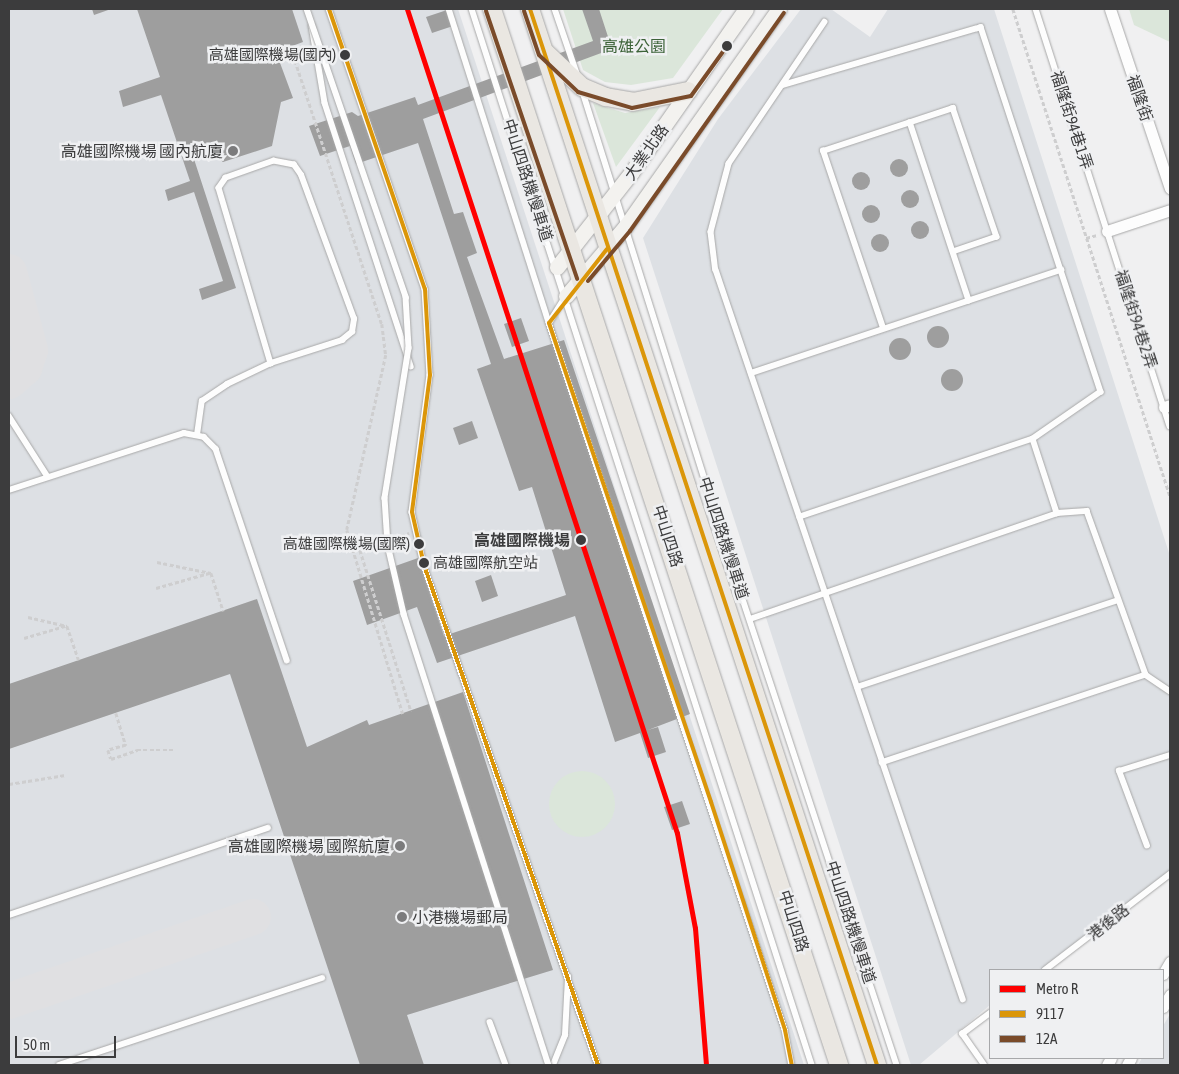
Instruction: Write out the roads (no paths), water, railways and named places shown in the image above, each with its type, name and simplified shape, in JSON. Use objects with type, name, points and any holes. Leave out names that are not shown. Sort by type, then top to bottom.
[{"type":"main road","name":"中山四路","points":[[492,9],[583,277],[839,1065]]},
{"type":"main road","name":"中山四路","points":[[530,9],[607,249],[878,1065]]},
{"type":"main road","points":[[544,51],[582,87],[633,102],[688,91]]},
{"type":"street","name":"大業北路","points":[[557,267],[615,194],[746,9]]},
{"type":"street","name":"大業北路","points":[[566,296],[625,227],[779,9]]},
{"type":"street","name":"福隆街","points":[[1110,9],[1170,188]]},
{"type":"street","points":[[1108,231],[1170,210]]},
{"type":"lane","points":[[307,9],[406,297],[409,348],[385,498],[388,545],[404,614],[551,1065]]},
{"type":"lane","points":[[329,9],[425,289],[430,375],[427,413],[415,465],[412,512],[416,530],[437,606],[568,973],[598,1065]]},
{"type":"lane","points":[[450,9],[549,323],[717,821],[785,1030],[792,1065]]},
{"type":"lane","name":"中山四路機慢車道","points":[[472,9],[557,267],[812,1065]]},
{"type":"lane","name":"中山四路機慢車道","points":[[555,9],[582,87],[750,619],[897,1065]]},
{"type":"lane","name":"福隆街94巷1弄","points":[[1036,9],[1108,231]]},
{"type":"lane","points":[[825,22],[729,164],[711,232],[716,270],[963,1000]]},
{"type":"lane","points":[[312,24],[325,103],[411,366]]},
{"type":"lane","points":[[783,85],[981,27],[1100,392],[1033,439],[800,517]]},
{"type":"lane","points":[[883,328],[823,151],[952,108],[997,237],[953,252]]},
{"type":"lane","points":[[910,122],[968,300]]},
{"type":"lane","points":[[197,436],[202,401],[271,363],[342,340],[352,332],[354,319],[300,175],[294,165],[274,161],[226,178],[219,188],[271,363]]},
{"type":"lane","name":"福隆街94巷2弄","points":[[1108,231],[1167,406],[1170,426]]},
{"type":"lane","points":[[751,373],[1061,270]]},
{"type":"lane","points":[[549,323],[566,296]]},
{"type":"lane","points":[[9,416],[48,477]]},
{"type":"lane","points":[[9,490],[184,433],[197,436],[216,449],[287,660]]},
{"type":"lane","points":[[1033,439],[1057,513]]},
{"type":"lane","points":[[750,619],[1057,513],[1087,510],[1146,676],[1170,690]]},
{"type":"lane","points":[[857,687],[1118,600]]},
{"type":"lane","points":[[882,763],[1146,676]]},
{"type":"lane","points":[[1148,846],[1120,771],[1170,755]]},
{"type":"lane","points":[[9,915],[268,828]]},
{"type":"lane","name":"港後路","points":[[1046,969],[1170,874]]},
{"type":"lane","points":[[551,1065],[565,1035],[568,973]]},
{"type":"lane","points":[[58,1065],[322,978]]},
{"type":"lane","points":[[984,1065],[962,1034],[989,1014]]},
{"type":"lane","points":[[490,1022],[506,1065]]},
{"type":"metro line","name":"R","points":[[407,9],[677,833],[695,928],[706,1065]]},
{"type":"place","name":"高雄國際機場(國內)","points":[[345,55]]},
{"type":"place","name":"高雄國際機場 國內航廈","points":[[233,151]]},
{"type":"place","name":"高雄國際機場","points":[[581,540]]},
{"type":"place","name":"高雄國際機場(國際)","points":[[419,544]]},
{"type":"place","name":"高雄國際航空站","points":[[424,563]]},
{"type":"place","name":"高雄國際機場 國際航廈","points":[[400,846]]},
{"type":"place","name":"小港機場郵局","points":[[402,917]]},
{"type":"park label","name":"高雄公園","points":[[634,46]]}]
